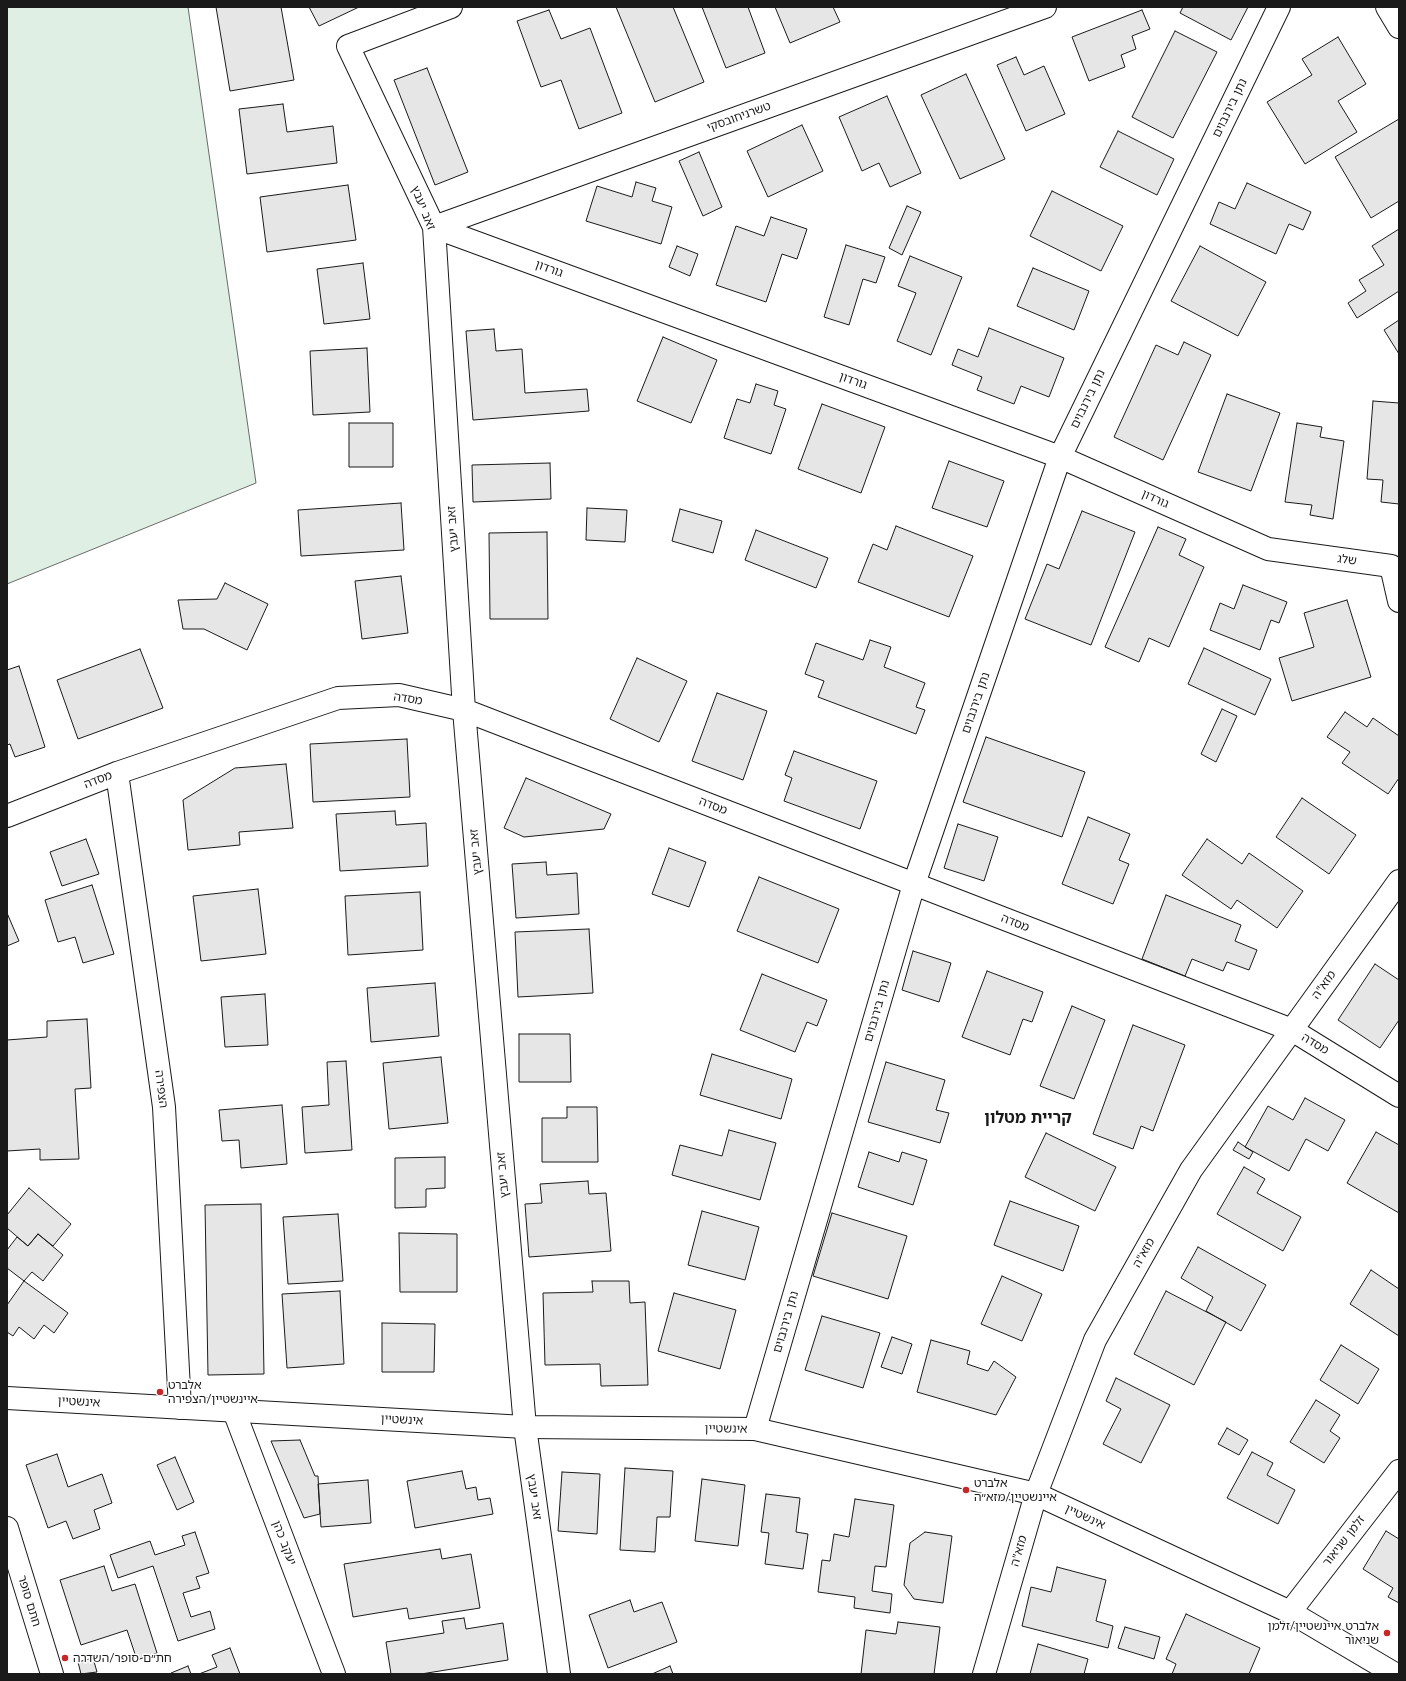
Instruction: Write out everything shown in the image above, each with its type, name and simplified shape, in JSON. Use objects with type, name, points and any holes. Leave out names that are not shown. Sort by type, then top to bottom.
[{"type":"street","name":"זאב יעבץ","points":[[451,7],[348,46],[434,226],[464,710],[525,1427],[559,1674]]},
{"type":"street","name":"טשרניחובסקי","points":[[434,226],[1045,7]]},
{"type":"street","name":"נתן בירנבוים","points":[[755,1429],[914,884],[1060,457],[1279,7]]},
{"type":"street","points":[[1387,7],[1399,27]]},
{"type":"street","name":"גורדון","points":[[434,226],[1060,457],[1268,549]]},
{"type":"street","name":"שלג","points":[[1268,549],[1395,566],[1399,601]]},
{"type":"street","name":"מסדה","points":[[7,816],[116,773],[338,698],[399,696],[464,710],[1292,1030],[1399,1096]]},
{"type":"street","name":"הצפירה","points":[[116,773],[164,1107],[180,1408]]},
{"type":"street","name":"מזא\"ה","points":[[984,1674],[1036,1494],[1095,1340],[1191,1170],[1399,881]]},
{"type":"street","name":"אינשטיין","points":[[7,1398],[525,1427],[755,1429],[1036,1494],[1290,1612],[1395,1674]]},
{"type":"street","name":"יעקב כהן","points":[[234,1411],[334,1674]]},
{"type":"street","name":"זלמן שניאור","points":[[1290,1612],[1399,1471]]},
{"type":"street","name":"חתם סופר","points":[[7,1528],[52,1674]]},
{"type":"green space","points":[[7,7],[188,7],[256,483],[7,584]]},
{"type":"building","points":[[216,7],[281,7],[294,80],[230,91]]},
{"type":"building","points":[[309,7],[359,7],[319,26]]},
{"type":"building","points":[[616,7],[673,7],[704,82],[655,102]]},
{"type":"building","points":[[702,7],[748,7],[765,53],[726,68]]},
{"type":"building","points":[[775,7],[833,7],[840,22],[790,43]]},
{"type":"building","points":[[1183,7],[1248,7],[1231,40],[1180,13]]},
{"type":"building","points":[[549,10],[561,39],[590,28],[622,113],[579,129],[561,80],[541,87],[517,21]]},
{"type":"building","points":[[1142,10],[1150,29],[1132,36],[1136,49],[1121,55],[1125,67],[1089,81],[1072,37]]},
{"type":"building","points":[[1175,31],[1217,52],[1173,138],[1132,117]]},
{"type":"building","points":[[1338,37],[1366,84],[1338,101],[1357,132],[1305,164],[1267,102],[1312,75],[1302,59]]},
{"type":"building","points":[[1016,57],[1024,75],[1044,66],[1065,114],[1026,131],[997,65]]},
{"type":"building","points":[[427,68],[468,172],[435,185],[394,80]]},
{"type":"building","points":[[966,74],[1005,159],[960,179],[921,95]]},
{"type":"building","points":[[887,96],[921,173],[890,187],[879,163],[862,171],[839,117]]},
{"type":"building","points":[[283,104],[287,132],[333,126],[337,163],[247,174],[239,109]]},
{"type":"building","points":[[1399,119],[1399,201],[1371,218],[1335,157]]},
{"type":"building","points":[[802,125],[823,171],[768,197],[747,151]]},
{"type":"building","points":[[1118,131],[1174,159],[1157,195],[1100,167]]},
{"type":"building","points":[[699,152],[722,207],[703,216],[679,161]]},
{"type":"building","points":[[636,182],[656,188],[652,201],[672,207],[661,244],[586,221],[597,186],[632,197]]},
{"type":"building","points":[[1247,183],[1311,212],[1303,230],[1289,224],[1276,254],[1210,224],[1219,202],[1235,209]]},
{"type":"building","points":[[348,185],[356,240],[267,252],[260,197]]},
{"type":"building","points":[[1052,191],[1123,226],[1101,271],[1030,236]]},
{"type":"building","points":[[907,206],[921,212],[902,255],[889,248]]},
{"type":"building","points":[[771,217],[807,229],[797,259],[782,254],[766,302],[716,285],[736,226],[764,236]]},
{"type":"building","points":[[1399,229],[1399,291],[1357,318],[1348,303],[1366,291],[1359,280],[1384,265],[1372,246]]},
{"type":"building","points":[[846,245],[885,257],[876,283],[863,279],[849,325],[824,317]]},
{"type":"building","points":[[677,246],[698,254],[690,276],[669,267]]},
{"type":"building","points":[[1200,246],[1266,282],[1238,336],[1171,301]]},
{"type":"building","points":[[910,256],[962,277],[931,355],[897,341],[916,293],[898,286]]},
{"type":"building","points":[[363,263],[370,319],[324,324],[317,269]]},
{"type":"building","points":[[1033,268],[1089,291],[1074,330],[1017,306]]},
{"type":"building","points":[[1399,320],[1399,354],[1384,330]]},
{"type":"building","points":[[989,328],[1064,358],[1049,397],[1021,386],[1014,404],[977,390],[982,377],[952,365],[958,349],[978,357]]},
{"type":"building","points":[[494,329],[496,351],[522,349],[525,393],[587,389],[589,411],[473,420],[466,331]]},
{"type":"building","points":[[663,337],[717,360],[691,423],[637,401]]},
{"type":"building","points":[[1184,342],[1211,355],[1163,460],[1114,437],[1156,345],[1178,355]]},
{"type":"building","points":[[367,348],[370,412],[313,415],[310,351]]},
{"type":"building","points":[[756,384],[778,391],[774,405],[786,409],[771,454],[724,438],[737,399],[750,403]]},
{"type":"building","points":[[1227,394],[1280,413],[1251,491],[1198,472]]},
{"type":"building","points":[[1373,401],[1399,403],[1399,504],[1381,502],[1383,480],[1367,479]]},
{"type":"building","points":[[822,404],[885,427],[861,493],[798,469]]},
{"type":"building","points":[[349,423],[393,423],[393,467],[349,467]]},
{"type":"building","points":[[1297,423],[1322,427],[1320,437],[1344,441],[1333,519],[1310,515],[1312,505],[1285,502]]},
{"type":"building","points":[[949,461],[1004,481],[987,527],[932,508]]},
{"type":"building","points":[[550,463],[551,499],[473,502],[472,465]]},
{"type":"building","points":[[401,503],[404,550],[301,556],[298,510]]},
{"type":"building","points":[[587,508],[627,510],[625,542],[586,540]]},
{"type":"building","points":[[680,509],[722,521],[713,553],[672,541]]},
{"type":"building","points":[[1082,511],[1135,532],[1091,645],[1025,619],[1047,564],[1059,569]]},
{"type":"building","points":[[896,526],[973,556],[949,617],[858,582],[873,544],[887,550]]},
{"type":"building","points":[[1158,527],[1186,539],[1179,555],[1204,567],[1169,647],[1149,638],[1139,662],[1105,647]]},
{"type":"building","points":[[756,530],[828,558],[816,588],[745,560]]},
{"type":"building","points":[[547,532],[548,619],[490,619],[489,533]]},
{"type":"building","points":[[401,576],[408,633],[362,639],[355,581]]},
{"type":"building","points":[[225,583],[268,604],[247,650],[204,629],[183,629],[178,600],[217,599]]},
{"type":"building","points":[[1243,585],[1287,602],[1279,623],[1271,620],[1260,650],[1210,630],[1220,603],[1234,609]]},
{"type":"building","points":[[1347,600],[1371,677],[1292,701],[1279,658],[1314,647],[1304,613]]},
{"type":"building","points":[[870,640],[891,647],[884,667],[925,683],[916,707],[925,710],[916,734],[818,697],[824,681],[805,674],[816,643],[863,660]]},
{"type":"building","points":[[1204,648],[1271,679],[1255,715],[1188,684]]},
{"type":"building","points":[[140,649],[163,708],[78,739],[57,680]]},
{"type":"building","points":[[637,658],[687,681],[659,742],[610,719]]},
{"type":"building","points":[[19,666],[45,747],[15,757],[10,744],[7,745],[7,670]]},
{"type":"building","points":[[717,693],[767,711],[743,780],[692,761]]},
{"type":"building","points":[[1222,709],[1237,716],[1216,762],[1201,754]]},
{"type":"building","points":[[1345,712],[1367,727],[1373,718],[1399,736],[1399,778],[1388,794],[1342,763],[1350,752],[1327,737]]},
{"type":"building","points":[[986,737],[1085,772],[1062,837],[963,802]]},
{"type":"building","points":[[407,739],[410,797],[313,802],[310,744]]},
{"type":"building","points":[[794,751],[877,781],[860,829],[784,801],[792,778],[785,775]]},
{"type":"building","points":[[286,764],[293,828],[239,832],[240,845],[188,850],[183,800],[235,768]]},
{"type":"building","points":[[526,778],[611,814],[604,829],[524,837],[504,828]]},
{"type":"building","points":[[1302,798],[1356,835],[1329,874],[1276,837]]},
{"type":"building","points":[[395,811],[396,825],[426,823],[428,866],[340,871],[336,814]]},
{"type":"building","points":[[1088,817],[1130,834],[1119,860],[1129,864],[1113,904],[1062,884]]},
{"type":"building","points":[[958,824],[998,837],[984,881],[944,868]]},
{"type":"building","points":[[86,839],[99,874],[62,886],[50,852]]},
{"type":"building","points":[[1207,839],[1242,864],[1249,853],[1303,891],[1277,928],[1237,900],[1231,909],[1182,875]]},
{"type":"building","points":[[669,848],[706,862],[689,907],[652,894]]},
{"type":"building","points":[[546,862],[547,875],[577,873],[579,914],[516,918],[512,864]]},
{"type":"building","points":[[759,877],[839,909],[818,963],[737,931]]},
{"type":"building","points":[[92,885],[114,954],[83,963],[75,937],[58,942],[45,900]]},
{"type":"building","points":[[258,889],[266,954],[201,961],[193,896]]},
{"type":"building","points":[[420,892],[423,950],[348,955],[345,896]]},
{"type":"building","points":[[1166,895],[1241,925],[1235,941],[1257,950],[1249,970],[1227,962],[1223,971],[1192,959],[1185,976],[1142,959]]},
{"type":"building","points":[[7,913],[19,941],[7,946]]},
{"type":"building","points":[[589,929],[593,993],[518,997],[515,932]]},
{"type":"building","points":[[913,951],[951,963],[939,1002],[902,990]]},
{"type":"building","points":[[1375,964],[1399,980],[1399,1020],[1380,1048],[1338,1020]]},
{"type":"building","points":[[987,971],[1043,992],[1032,1022],[1023,1019],[1010,1055],[962,1037]]},
{"type":"building","points":[[762,974],[827,1000],[817,1026],[807,1022],[795,1052],[740,1030]]},
{"type":"building","points":[[435,983],[439,1036],[371,1042],[367,988]]},
{"type":"building","points":[[265,994],[268,1045],[225,1047],[221,997]]},
{"type":"building","points":[[1072,1006],[1105,1020],[1074,1099],[1040,1086]]},
{"type":"building","points":[[87,1019],[91,1088],[75,1089],[79,1159],[40,1160],[40,1149],[7,1151],[7,1040],[47,1037],[47,1021]]},
{"type":"building","points":[[1133,1025],[1185,1045],[1153,1131],[1141,1126],[1133,1149],[1093,1134]]},
{"type":"building","points":[[519,1034],[570,1034],[571,1082],[519,1082]]},
{"type":"building","points":[[712,1054],[792,1079],[781,1119],[700,1095]]},
{"type":"building","points":[[441,1057],[448,1123],[389,1129],[383,1063]]},
{"type":"building","points":[[346,1061],[352,1150],[305,1153],[302,1107],[329,1105],[327,1062]]},
{"type":"building","points":[[886,1062],[945,1080],[936,1110],[949,1113],[940,1143],[868,1122]]},
{"type":"building","points":[[1305,1098],[1345,1120],[1328,1151],[1306,1139],[1289,1171],[1245,1147],[1268,1106],[1293,1120]]},
{"type":"building","points":[[282,1105],[287,1164],[241,1168],[239,1140],[222,1141],[219,1110]]},
{"type":"building","points":[[567,1107],[597,1107],[598,1162],[542,1162],[542,1118],[567,1118]]},
{"type":"building","points":[[729,1130],[776,1143],[760,1200],[672,1175],[680,1145],[722,1156]]},
{"type":"building","points":[[1376,1132],[1399,1145],[1399,1213],[1347,1183]]},
{"type":"building","points":[[1046,1133],[1116,1167],[1095,1211],[1025,1177]]},
{"type":"building","points":[[1238,1142],[1253,1152],[1249,1159],[1233,1150]]},
{"type":"building","points":[[869,1152],[899,1162],[902,1152],[927,1160],[913,1205],[858,1187]]},
{"type":"building","points":[[445,1157],[445,1188],[426,1189],[426,1207],[395,1208],[395,1158]]},
{"type":"building","points":[[1244,1167],[1265,1179],[1257,1193],[1301,1217],[1283,1251],[1217,1214]]},
{"type":"building","points":[[588,1181],[589,1194],[606,1193],[611,1251],[529,1257],[525,1204],[542,1203],[540,1184]]},
{"type":"building","points":[[29,1188],[71,1224],[53,1246],[38,1234],[28,1246],[7,1228],[7,1215]]},
{"type":"building","points":[[1010,1201],[1079,1226],[1063,1271],[994,1245]]},
{"type":"building","points":[[261,1204],[264,1374],[208,1375],[205,1205]]},
{"type":"building","points":[[702,1211],[759,1227],[745,1280],[688,1265]]},
{"type":"building","points":[[832,1213],[907,1236],[888,1299],[813,1276]]},
{"type":"building","points":[[338,1214],[343,1281],[288,1284],[283,1217]]},
{"type":"building","points":[[399,1233],[457,1234],[457,1292],[400,1292]]},
{"type":"building","points":[[38,1234],[63,1255],[43,1281],[32,1272],[24,1281],[7,1268],[7,1250],[17,1237],[28,1246]]},
{"type":"building","points":[[1198,1247],[1266,1285],[1241,1331],[1206,1311],[1213,1297],[1181,1278]]},
{"type":"building","points":[[1371,1270],[1399,1289],[1399,1336],[1350,1304]]},
{"type":"building","points":[[1002,1276],[1042,1294],[1022,1341],[981,1324]]},
{"type":"building","points":[[24,1281],[68,1313],[54,1333],[44,1325],[34,1339],[19,1327],[13,1336],[7,1332],[7,1305]]},
{"type":"building","points":[[592,1281],[629,1281],[630,1303],[645,1302],[648,1385],[601,1386],[600,1364],[545,1365],[543,1293],[593,1292]]},
{"type":"building","points":[[340,1291],[344,1364],[287,1368],[282,1294]]},
{"type":"building","points":[[1166,1291],[1226,1322],[1194,1385],[1134,1354]]},
{"type":"building","points":[[674,1293],[736,1310],[720,1369],[658,1351]]},
{"type":"building","points":[[822,1316],[880,1333],[863,1388],[805,1370]]},
{"type":"building","points":[[382,1323],[435,1324],[434,1372],[382,1372]]},
{"type":"building","points":[[892,1337],[912,1344],[902,1374],[881,1367]]},
{"type":"building","points":[[931,1340],[970,1351],[967,1364],[988,1371],[994,1361],[1016,1377],[996,1415],[917,1392]]},
{"type":"building","points":[[1341,1345],[1379,1369],[1358,1404],[1320,1380]]},
{"type":"building","points":[[1116,1378],[1170,1405],[1141,1463],[1103,1444],[1121,1409],[1106,1401]]},
{"type":"building","points":[[1316,1400],[1340,1415],[1330,1431],[1340,1438],[1324,1463],[1290,1442]]},
{"type":"building","points":[[1227,1428],[1248,1440],[1239,1455],[1218,1444]]},
{"type":"building","points":[[300,1440],[315,1476],[318,1476],[320,1514],[304,1518],[271,1441]]},
{"type":"building","points":[[1252,1452],[1273,1463],[1267,1475],[1295,1490],[1278,1524],[1227,1498]]},
{"type":"building","points":[[57,1454],[68,1487],[102,1474],[112,1503],[94,1510],[100,1529],[73,1539],[66,1521],[48,1528],[26,1465]]},
{"type":"building","points":[[175,1457],[194,1502],[177,1510],[157,1465]]},
{"type":"building","points":[[625,1468],[673,1471],[670,1517],[657,1517],[655,1552],[620,1550]]},
{"type":"building","points":[[462,1471],[466,1489],[476,1487],[478,1500],[490,1498],[493,1514],[415,1528],[407,1481]]},
{"type":"building","points":[[562,1472],[600,1474],[597,1534],[558,1531]]},
{"type":"building","points":[[702,1479],[745,1485],[738,1546],[695,1541]]},
{"type":"building","points":[[368,1480],[371,1523],[321,1527],[318,1484]]},
{"type":"building","points":[[766,1494],[800,1498],[796,1532],[808,1534],[803,1569],[765,1564],[769,1533],[761,1532]]},
{"type":"building","points":[[855,1499],[894,1505],[886,1567],[875,1566],[872,1591],[892,1594],[890,1613],[854,1608],[855,1597],[818,1592],[822,1560],[830,1561],[834,1534],[849,1537]]},
{"type":"building","points":[[1386,1531],[1399,1539],[1399,1603],[1388,1597],[1393,1588],[1363,1569]]},
{"type":"building","points":[[195,1532],[209,1573],[196,1577],[200,1588],[183,1593],[191,1617],[210,1611],[215,1629],[178,1641],[153,1566],[118,1578],[110,1555],[150,1541],[155,1555],[185,1545],[182,1536]]},
{"type":"building","points":[[925,1532],[952,1536],[943,1603],[914,1599],[904,1585],[910,1543]]},
{"type":"building","points":[[440,1549],[442,1559],[471,1554],[480,1608],[409,1619],[407,1608],[353,1617],[344,1564]]},
{"type":"building","points":[[104,1566],[112,1591],[135,1584],[157,1653],[137,1660],[127,1630],[81,1645],[60,1580]]},
{"type":"building","points":[[1057,1567],[1106,1580],[1096,1621],[1113,1626],[1108,1648],[1022,1626],[1031,1587],[1051,1592]]},
{"type":"building","points":[[630,1600],[634,1612],[662,1602],[677,1642],[608,1668],[589,1615]]},
{"type":"building","points":[[1186,1614],[1260,1648],[1249,1674],[1172,1674],[1176,1664],[1166,1659]]},
{"type":"building","points":[[464,1618],[466,1629],[503,1623],[508,1660],[421,1674],[391,1674],[386,1642],[444,1633],[442,1621]]},
{"type":"building","points":[[898,1622],[940,1627],[934,1674],[861,1674],[866,1630],[896,1634]]},
{"type":"building","points":[[1125,1627],[1160,1637],[1154,1659],[1118,1648]]},
{"type":"building","points":[[1038,1644],[1088,1659],[1084,1674],[1030,1674]]},
{"type":"building","points":[[230,1648],[240,1674],[199,1674],[217,1667],[212,1655]]},
{"type":"building","points":[[93,1658],[97,1672],[81,1674],[78,1662]]},
{"type":"building","points":[[188,1666],[191,1674],[171,1674],[171,1673]]},
{"type":"building","points":[[670,1666],[673,1674],[652,1674]]},
{"type":"place","name":"אלברט איינשטיין/הצפירה","points":[[160,1392]]},
{"type":"place","name":"אלברט איינשטיין/מזא״ה","points":[[966,1490]]},
{"type":"place","name":"אלברט איינשטיין/זלמן שניאור","points":[[1387,1633]]},
{"type":"place","name":"חת״ם סופר/השדרה","points":[[65,1658]]},
{"type":"district","name":"קריית מטלון","points":[[1028,1118]]}]
